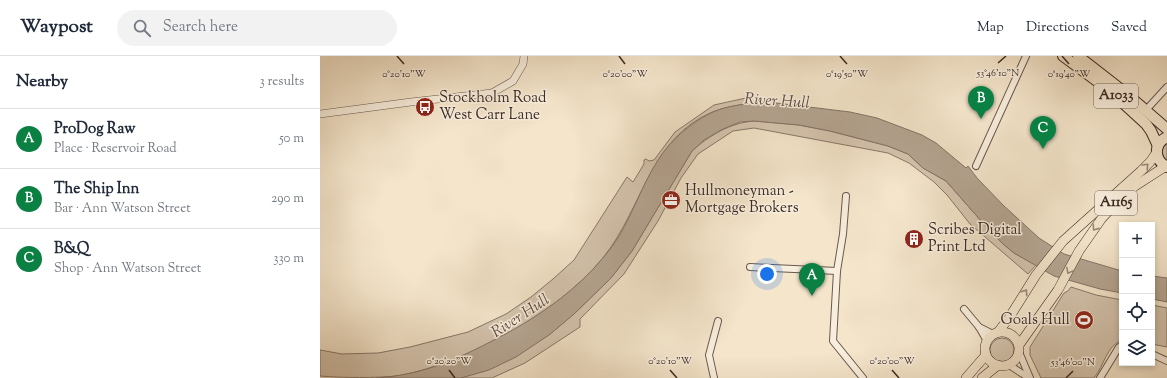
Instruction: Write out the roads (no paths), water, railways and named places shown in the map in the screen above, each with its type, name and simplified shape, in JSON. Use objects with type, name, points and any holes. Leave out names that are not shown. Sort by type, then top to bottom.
[{"type":"highway","name":"A1033","points":[[1063,56],[1109,90],[1139,117],[1151,131],[1157,149]]},
{"type":"highway","name":"A1033","points":[[1078,56],[1110,80],[1167,129]]},
{"type":"highway","points":[[1166,166],[1159,160],[1157,149],[1160,142],[1167,137]]},
{"type":"main road","name":"A1165","points":[[993,336],[1009,318],[1036,274],[1063,241],[1141,171],[1150,162],[1157,149]]},
{"type":"main road","name":"A1165","points":[[1009,365],[1015,360],[1019,349],[1058,290],[1079,251],[1102,218],[1135,186],[1166,166]]},
{"type":"main road","points":[[1009,365],[998,365],[990,361],[986,355],[985,347],[993,336],[1006,332],[1013,335],[1017,340],[1019,349]]},
{"type":"main road","points":[[966,378],[986,355]]},
{"type":"main road","points":[[982,378],[998,365]]},
{"type":"street","points":[[320,114],[492,93],[512,81],[523,64],[524,56]]},
{"type":"street","points":[[976,166],[1026,56]]},
{"type":"street","points":[[1146,110],[1167,88]]},
{"type":"street","points":[[846,196],[843,234],[837,271],[833,341],[863,378]]},
{"type":"street","points":[[750,267],[837,271]]},
{"type":"street","points":[[964,309],[979,327],[993,336]]},
{"type":"street","points":[[714,378],[710,355],[718,321]]},
{"type":"street","points":[[1100,378],[1119,347]]},
{"type":"street","points":[[1019,349],[1030,378]]},
{"type":"street","points":[[1155,355],[1167,361]]},
{"type":"street","points":[[1009,365],[1030,378]]},
{"type":"place","name":"Stockholm Road West Carr Lane","points":[[425,107]]},
{"type":"place","name":"The Ship Inn","points":[[981,119]]},
{"type":"place","name":"B&Q","points":[[1043,149]]},
{"type":"place","name":"Hullmoneyman - Mortgage Brokers","points":[[671,200]]},
{"type":"place","name":"Scribes Digital Print Ltd","points":[[914,239]]},
{"type":"place","name":"ProDog Raw","points":[[812,296]]},
{"type":"place","name":"Goals Hull","points":[[1084,320]]},
{"type":"water label","name":"River Hull","points":[[777,102]]},
{"type":"water label","name":"River Hull","points":[[521,317]]}]
